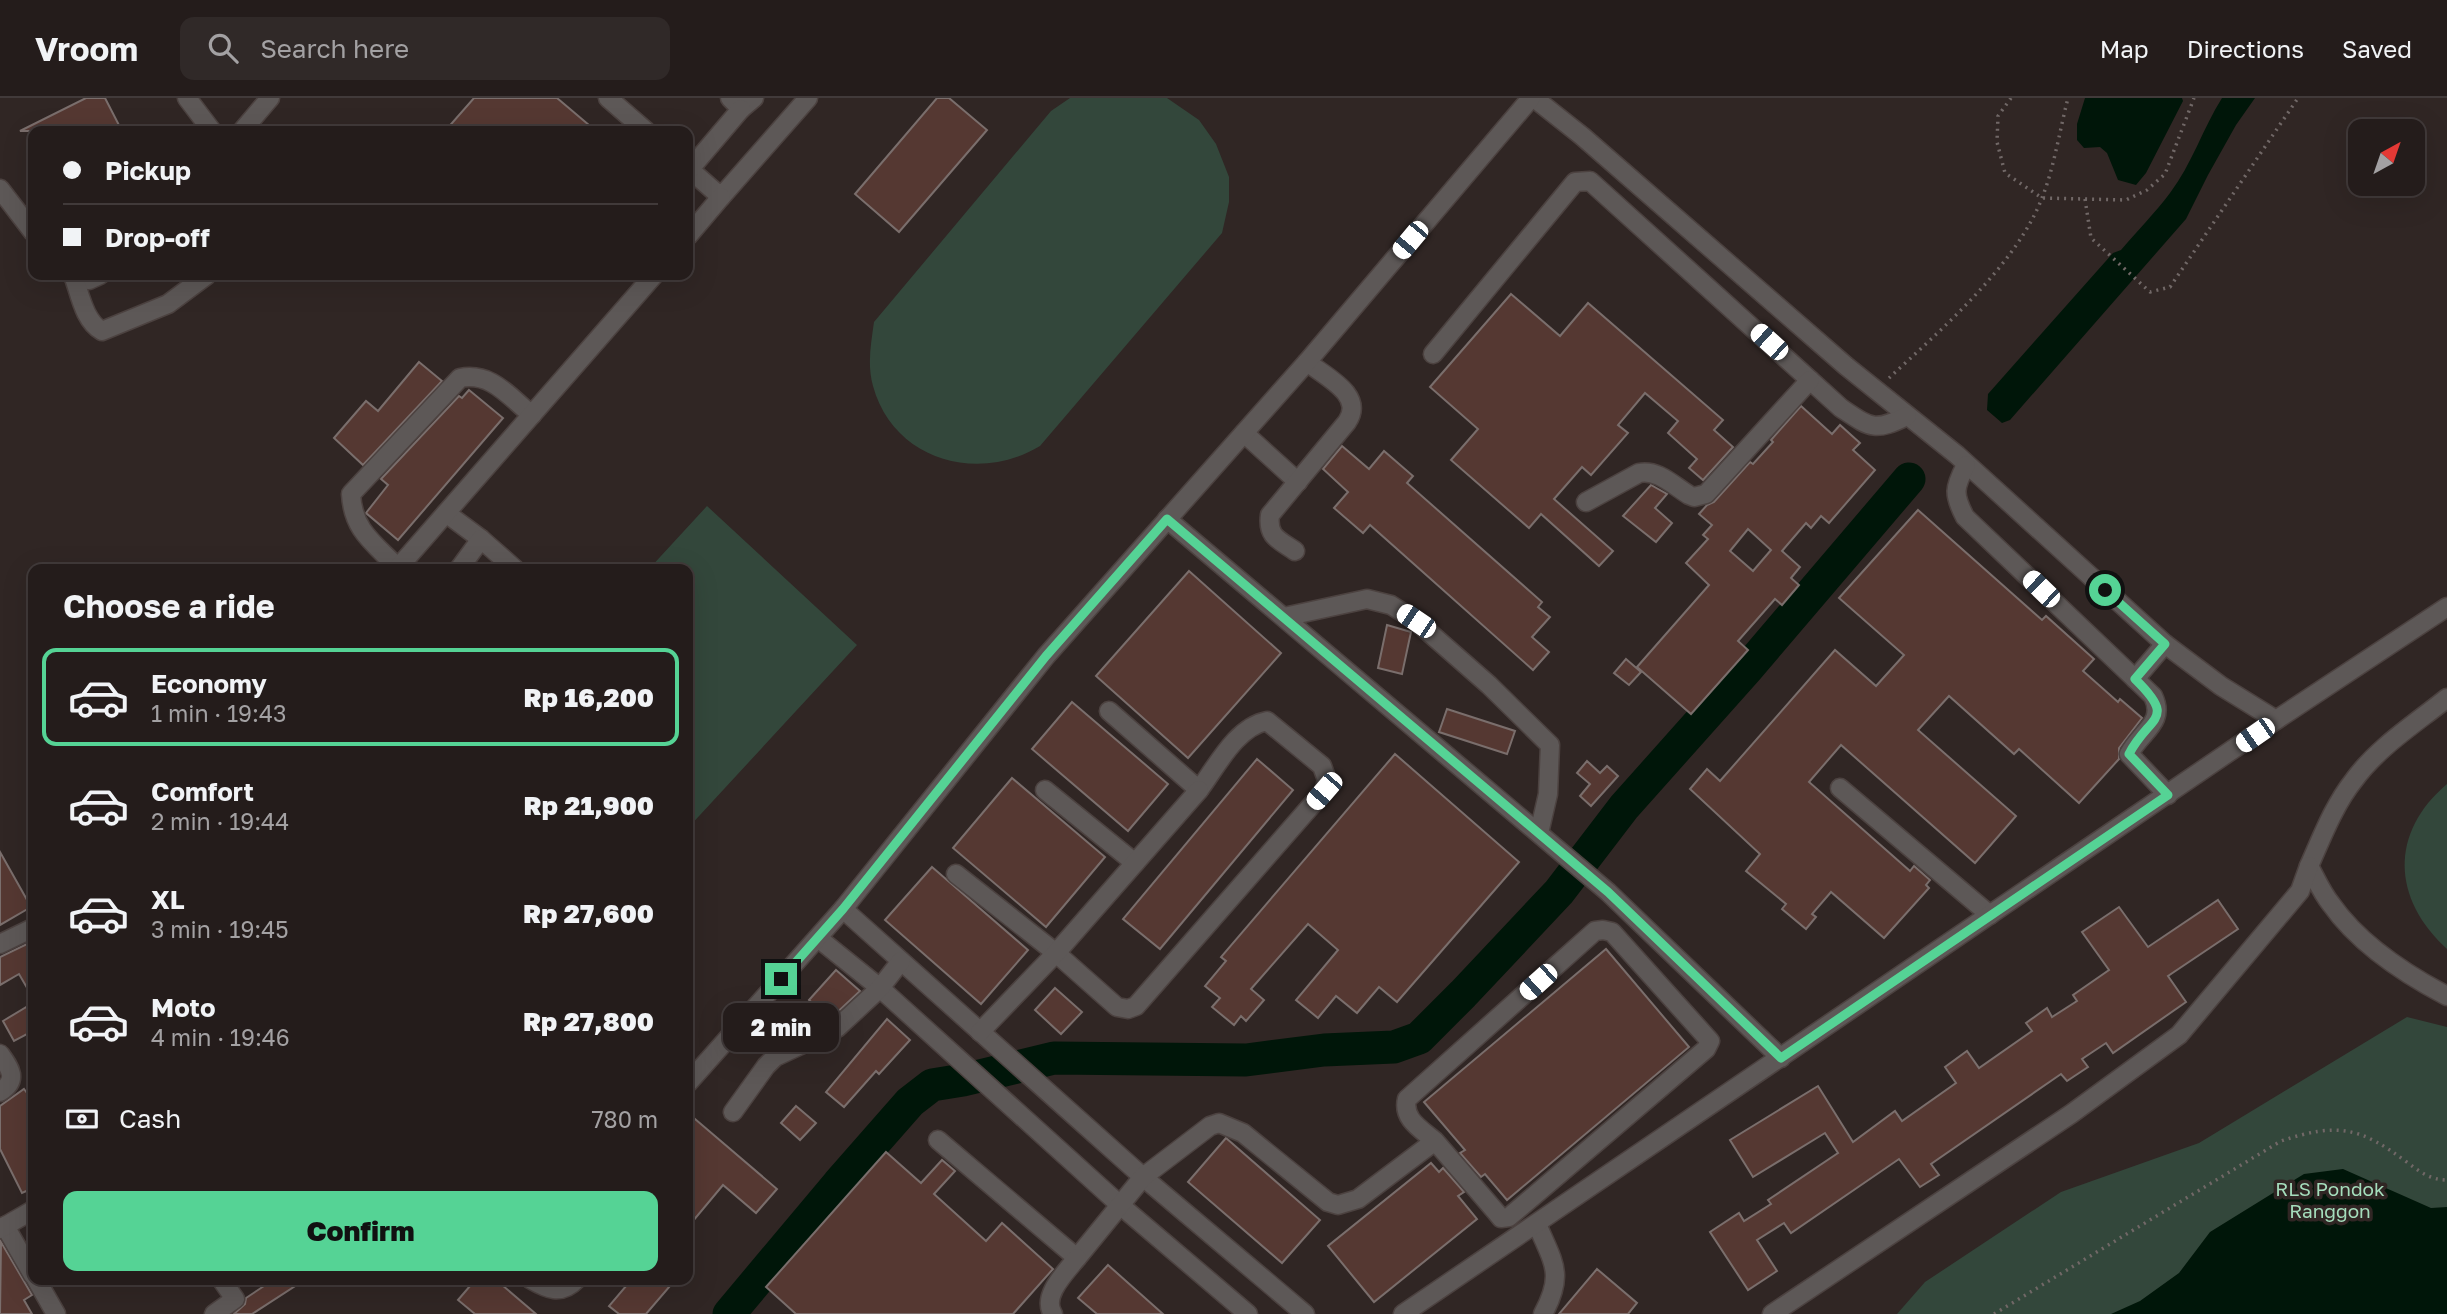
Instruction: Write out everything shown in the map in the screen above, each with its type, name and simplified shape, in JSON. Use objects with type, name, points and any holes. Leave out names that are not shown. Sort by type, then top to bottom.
[{"type":"street","points":[[187,98],[208,126]]},
{"type":"street","points":[[246,126],[270,98]]},
{"type":"street","points":[[608,98],[640,126]]},
{"type":"street","points":[[693,230],[808,98]]},
{"type":"street","points":[[693,1077],[818,939],[1046,656],[1307,362],[1533,98],[1583,136],[1876,391],[1961,460],[2165,644],[2221,686],[2276,719]]},
{"type":"street","points":[[693,164],[742,102]]},
{"type":"street","points":[[693,172],[721,197]]},
{"type":"street","points":[[1433,354],[1575,182],[1590,181],[1841,408],[1868,425],[1884,427],[1907,416]]},
{"type":"street","points":[[0,188],[28,225]]},
{"type":"street","points":[[75,280],[89,319],[95,327],[103,331],[168,304],[200,280]]},
{"type":"street","points":[[401,564],[650,280]]},
{"type":"street","points":[[1295,551],[1273,536],[1269,527],[1270,515],[1353,414],[1350,396],[1307,362]]},
{"type":"street","points":[[394,564],[360,528],[352,511],[352,494],[460,378],[487,378],[531,415]]},
{"type":"street","points":[[1586,502],[1646,471],[1658,475],[1694,497],[1706,494],[1811,380]]},
{"type":"street","points":[[1244,433],[1298,482]]},
{"type":"street","points":[[1961,460],[1955,491],[1965,517],[2152,696],[2158,710],[2156,719],[2129,754],[2168,795]]},
{"type":"street","points":[[446,513],[509,564]]},
{"type":"street","points":[[1167,519],[1608,892],[1781,1058]]},
{"type":"street","points":[[462,564],[481,539]]},
{"type":"street","points":[[1284,617],[1367,599],[1391,605],[1416,621],[1489,685],[1550,746],[1548,794],[1539,833]]},
{"type":"street","points":[[1403,1314],[1424,1308],[1537,1224],[2276,719],[2447,607]]},
{"type":"street","points":[[2135,679],[2165,644]]},
{"type":"street","points":[[1772,1314],[2071,1114],[2179,1035],[2300,891],[2334,811],[2354,779],[2385,748],[2447,698]]},
{"type":"street","points":[[1109,711],[1199,790]]},
{"type":"street","points":[[957,874],[1056,953],[1117,1007],[1128,1009],[1136,1006],[1324,791],[1327,780],[1322,766],[1267,721],[1258,723],[1240,735],[1199,790],[1056,953],[980,1032]]},
{"type":"street","points":[[1840,788],[1990,915]]},
{"type":"street","points":[[1045,790],[1135,863]]},
{"type":"street","points":[[2309,866],[2330,904],[2361,939],[2422,983],[2447,996]]},
{"type":"street","points":[[843,909],[1143,1177],[1305,1314]]},
{"type":"street","points":[[0,944],[28,930]]},
{"type":"street","points":[[1595,931],[1612,933],[1710,1041],[1706,1049],[1509,1217],[1501,1218],[1435,1141],[1410,1119],[1405,1108],[1407,1099],[1595,931]]},
{"type":"street","points":[[818,939],[880,988],[1120,1205],[1248,1314]]},
{"type":"street","points":[[733,1112],[775,1057],[837,1028],[880,988],[901,961]]},
{"type":"street","points":[[0,1054],[11,1071],[12,1078],[0,1092]]},
{"type":"street","points":[[1053,1314],[1049,1308],[1049,1300],[1053,1290],[1143,1177],[1210,1126],[1219,1124],[1243,1133],[1328,1202],[1338,1205],[1358,1199],[1435,1141]]},
{"type":"street","points":[[938,1140],[1077,1258]]},
{"type":"street","points":[[28,1213],[3,1227],[28,1267]]},
{"type":"street","points":[[1537,1224],[1556,1272],[1553,1296],[1543,1314]]},
{"type":"street","points":[[39,1285],[56,1314]]},
{"type":"street","points":[[214,1314],[235,1299],[224,1285]]},
{"type":"street","points":[[541,1285],[551,1290],[572,1285]]},
{"type":"path","points":[[2011,98],[1998,116],[1997,142],[2005,173],[2042,198],[2126,200],[2147,190],[2165,174],[2194,98]]},
{"type":"path","points":[[1876,391],[1962,310],[2017,243],[2042,198],[2068,98]]},
{"type":"path","points":[[2085,198],[2091,238],[2150,292],[2169,287],[2298,98]]},
{"type":"path","points":[[1994,1314],[2281,1141],[2311,1131],[2342,1130],[2365,1135],[2424,1175],[2447,1180]]},
{"type":"green space","points":[[1070,98],[1167,98],[1199,120],[1216,144],[1229,177],[1229,202],[1222,233],[1040,446],[1016,457],[991,463],[965,463],[941,458],[918,448],[899,432],[883,411],[870,370],[874,322],[1051,111]]},
{"type":"green space","points":[[707,506],[857,645],[693,823],[693,564],[654,564]]},
{"type":"green space","points":[[2447,784],[2447,949],[2429,930],[2416,909],[2408,888],[2405,866],[2407,845],[2415,823],[2428,803]]},
{"type":"green space","name":"RLS Pondok Ranggon","points":[[2407,1017],[2447,1027],[2447,1314],[1897,1314],[1925,1282],[2061,1192],[2199,1143]]},
{"type":"shaded area","points":[[2085,98],[2182,98],[2183,101],[2146,173],[2136,185],[2118,180],[2107,153],[2100,147],[2084,148],[2077,140],[2077,124]]},
{"type":"shaded area","points":[[2222,98],[2255,98],[2236,125],[2186,219],[2010,420],[2002,423],[1987,410],[1988,394],[2113,253],[2121,250],[2164,200],[2185,170]]},
{"type":"shaded area","points":[[2343,1169],[2431,1208],[2447,1207],[2447,1314],[2111,1314],[2140,1301],[2179,1273],[2210,1232],[2304,1174]]},
{"type":"building","points":[[86,98],[105,98],[119,126],[30,126]]},
{"type":"building","points":[[474,98],[557,98],[590,126],[449,126]]},
{"type":"building","points":[[937,98],[949,98],[987,130],[899,232],[855,194]]},
{"type":"building","points":[[1511,294],[1560,336],[1588,303],[1723,420],[1714,430],[1733,447],[1703,480],[1689,468],[1697,459],[1668,433],[1678,421],[1645,393],[1618,425],[1628,433],[1591,475],[1582,467],[1554,499],[1613,551],[1599,566],[1541,514],[1529,528],[1451,460],[1478,429],[1430,387]]},
{"type":"building","points":[[419,362],[442,381],[363,465],[334,438],[366,401],[378,411]]},
{"type":"building","points":[[469,390],[503,418],[398,540],[366,513],[388,485],[381,479],[459,396],[462,398]]},
{"type":"building","points":[[1801,406],[1832,434],[1840,425],[1860,443],[1853,450],[1875,470],[1829,523],[1821,516],[1811,528],[1806,523],[1782,551],[1800,567],[1791,578],[1799,585],[1782,605],[1775,599],[1738,641],[1748,650],[1691,714],[1637,667],[1709,585],[1686,563],[1708,539],[1703,535],[1712,525],[1699,514],[1714,502],[1750,462],[1753,464],[1773,442],[1771,440]],"holes":[[[1748,529],[1771,550],[1753,571],[1730,551]]]},
{"type":"building","points":[[1342,446],[1369,469],[1384,451],[1413,476],[1407,483],[1542,602],[1538,607],[1550,617],[1532,637],[1549,652],[1533,670],[1370,525],[1363,533],[1334,508],[1348,492],[1323,469]]},
{"type":"building","points":[[1651,485],[1667,494],[1655,508],[1672,523],[1656,542],[1623,516]]},
{"type":"building","points":[[1918,510],[2042,620],[2046,616],[2094,659],[2083,671],[2118,702],[2120,699],[2142,718],[2119,748],[2119,759],[2079,803],[2019,749],[2014,754],[1949,696],[1918,730],[2016,816],[1975,863],[1841,745],[1809,782],[1910,871],[1914,866],[1930,880],[1926,885],[1929,888],[1884,938],[1831,892],[1812,914],[1816,917],[1806,929],[1782,909],[1786,904],[1746,871],[1760,854],[1690,789],[1707,769],[1720,781],[1835,650],[1876,686],[1904,655],[1839,598]]},
{"type":"building","points":[[1189,571],[1281,653],[1188,758],[1096,676]]},
{"type":"building","points":[[1387,625],[1411,632],[1402,674],[1378,668]]},
{"type":"building","points":[[1626,659],[1641,672],[1629,685],[1614,673]]},
{"type":"building","points":[[1072,702],[1168,784],[1128,831],[1032,749]]},
{"type":"building","points":[[1447,709],[1515,731],[1507,754],[1439,732]]},
{"type":"building","points":[[1395,754],[1519,862],[1397,1002],[1379,987],[1357,1013],[1336,996],[1318,1018],[1296,1000],[1338,950],[1308,924],[1251,989],[1264,1000],[1246,1021],[1241,1016],[1234,1025],[1212,1007],[1220,998],[1205,986],[1226,961],[1221,957]]},
{"type":"building","points":[[1257,759],[1293,790],[1160,949],[1123,919]]},
{"type":"building","points":[[1587,761],[1600,773],[1607,766],[1618,776],[1591,806],[1580,796],[1590,784],[1577,773]]},
{"type":"building","points":[[1012,778],[1105,857],[1046,927],[953,848]]},
{"type":"building","points":[[0,852],[28,902],[28,909],[0,925]]},
{"type":"building","points":[[932,867],[1028,950],[981,1004],[885,920]]},
{"type":"building","points":[[2218,900],[2238,929],[2168,976],[2186,1002],[2113,1053],[2106,1043],[2082,1059],[2088,1067],[2067,1081],[2061,1074],[1931,1164],[1939,1175],[1920,1187],[1899,1159],[1791,1233],[1784,1223],[1757,1240],[1777,1271],[1748,1290],[1710,1232],[1739,1213],[1744,1221],[1771,1204],[1768,1200],[1838,1153],[1825,1133],[1753,1177],[1730,1140],[1818,1086],[1853,1142],[1895,1111],[1902,1121],[1956,1083],[1945,1067],[1967,1051],[1979,1068],[2032,1031],[2026,1023],[2047,1008],[2052,1017],[2077,1001],[2073,995],[2109,970],[2082,932],[2119,907],[2148,947]]},
{"type":"building","points":[[28,943],[28,989],[19,974],[0,985],[0,957]]},
{"type":"building","points":[[1606,949],[1689,1047],[1507,1200],[1485,1174],[1481,1177],[1460,1153],[1465,1150],[1424,1102]]},
{"type":"building","points":[[836,970],[860,991],[830,1019],[809,1000]]},
{"type":"building","points":[[1055,988],[1082,1012],[1061,1034],[1035,1010]]},
{"type":"building","points":[[28,1006],[28,1034],[14,1041],[3,1021]]},
{"type":"building","points":[[887,1019],[910,1040],[879,1074],[876,1071],[844,1107],[826,1092]]},
{"type":"building","points":[[24,1089],[28,1094],[28,1190],[22,1193],[0,1149],[0,1106]]},
{"type":"building","points":[[796,1106],[816,1123],[800,1140],[781,1123]]},
{"type":"building","points":[[695,1119],[777,1189],[756,1213],[723,1185],[693,1221]]},
{"type":"building","points":[[1226,1138],[1320,1220],[1282,1263],[1188,1182]]},
{"type":"building","points":[[886,1152],[921,1183],[942,1160],[955,1171],[934,1194],[986,1241],[1002,1223],[1053,1269],[1013,1314],[796,1314],[766,1287]]},
{"type":"building","points":[[1431,1163],[1439,1172],[1443,1168],[1464,1192],[1458,1196],[1477,1219],[1374,1302],[1328,1246]]},
{"type":"building","points":[[1,1242],[32,1295],[24,1300],[32,1314],[0,1314]]},
{"type":"building","points":[[1108,1265],[1163,1314],[1097,1314],[1078,1298]]},
{"type":"building","points":[[1597,1269],[1637,1303],[1628,1314],[1559,1314]]},
{"type":"building","points":[[297,1285],[252,1314],[234,1314],[245,1304],[246,1298],[264,1286]]},
{"type":"building","points":[[471,1285],[502,1285],[536,1314],[475,1314],[458,1300]]},
{"type":"building","points":[[627,1285],[671,1285],[646,1314],[619,1314],[609,1306]]},
{"type":"waterway","points":[[729,1314],[910,1102],[932,1085],[1054,1058],[1246,1060],[1324,1050],[1394,1047],[1419,1038],[1559,892],[1624,807],[1747,669],[1909,479]]},
{"type":"route","points":[[781,979],[843,909],[1046,656],[1167,519],[1608,892],[1781,1058],[2168,795],[2129,754],[2156,719],[2158,710],[2152,696],[2135,679],[2165,644],[2105,590]]}]
